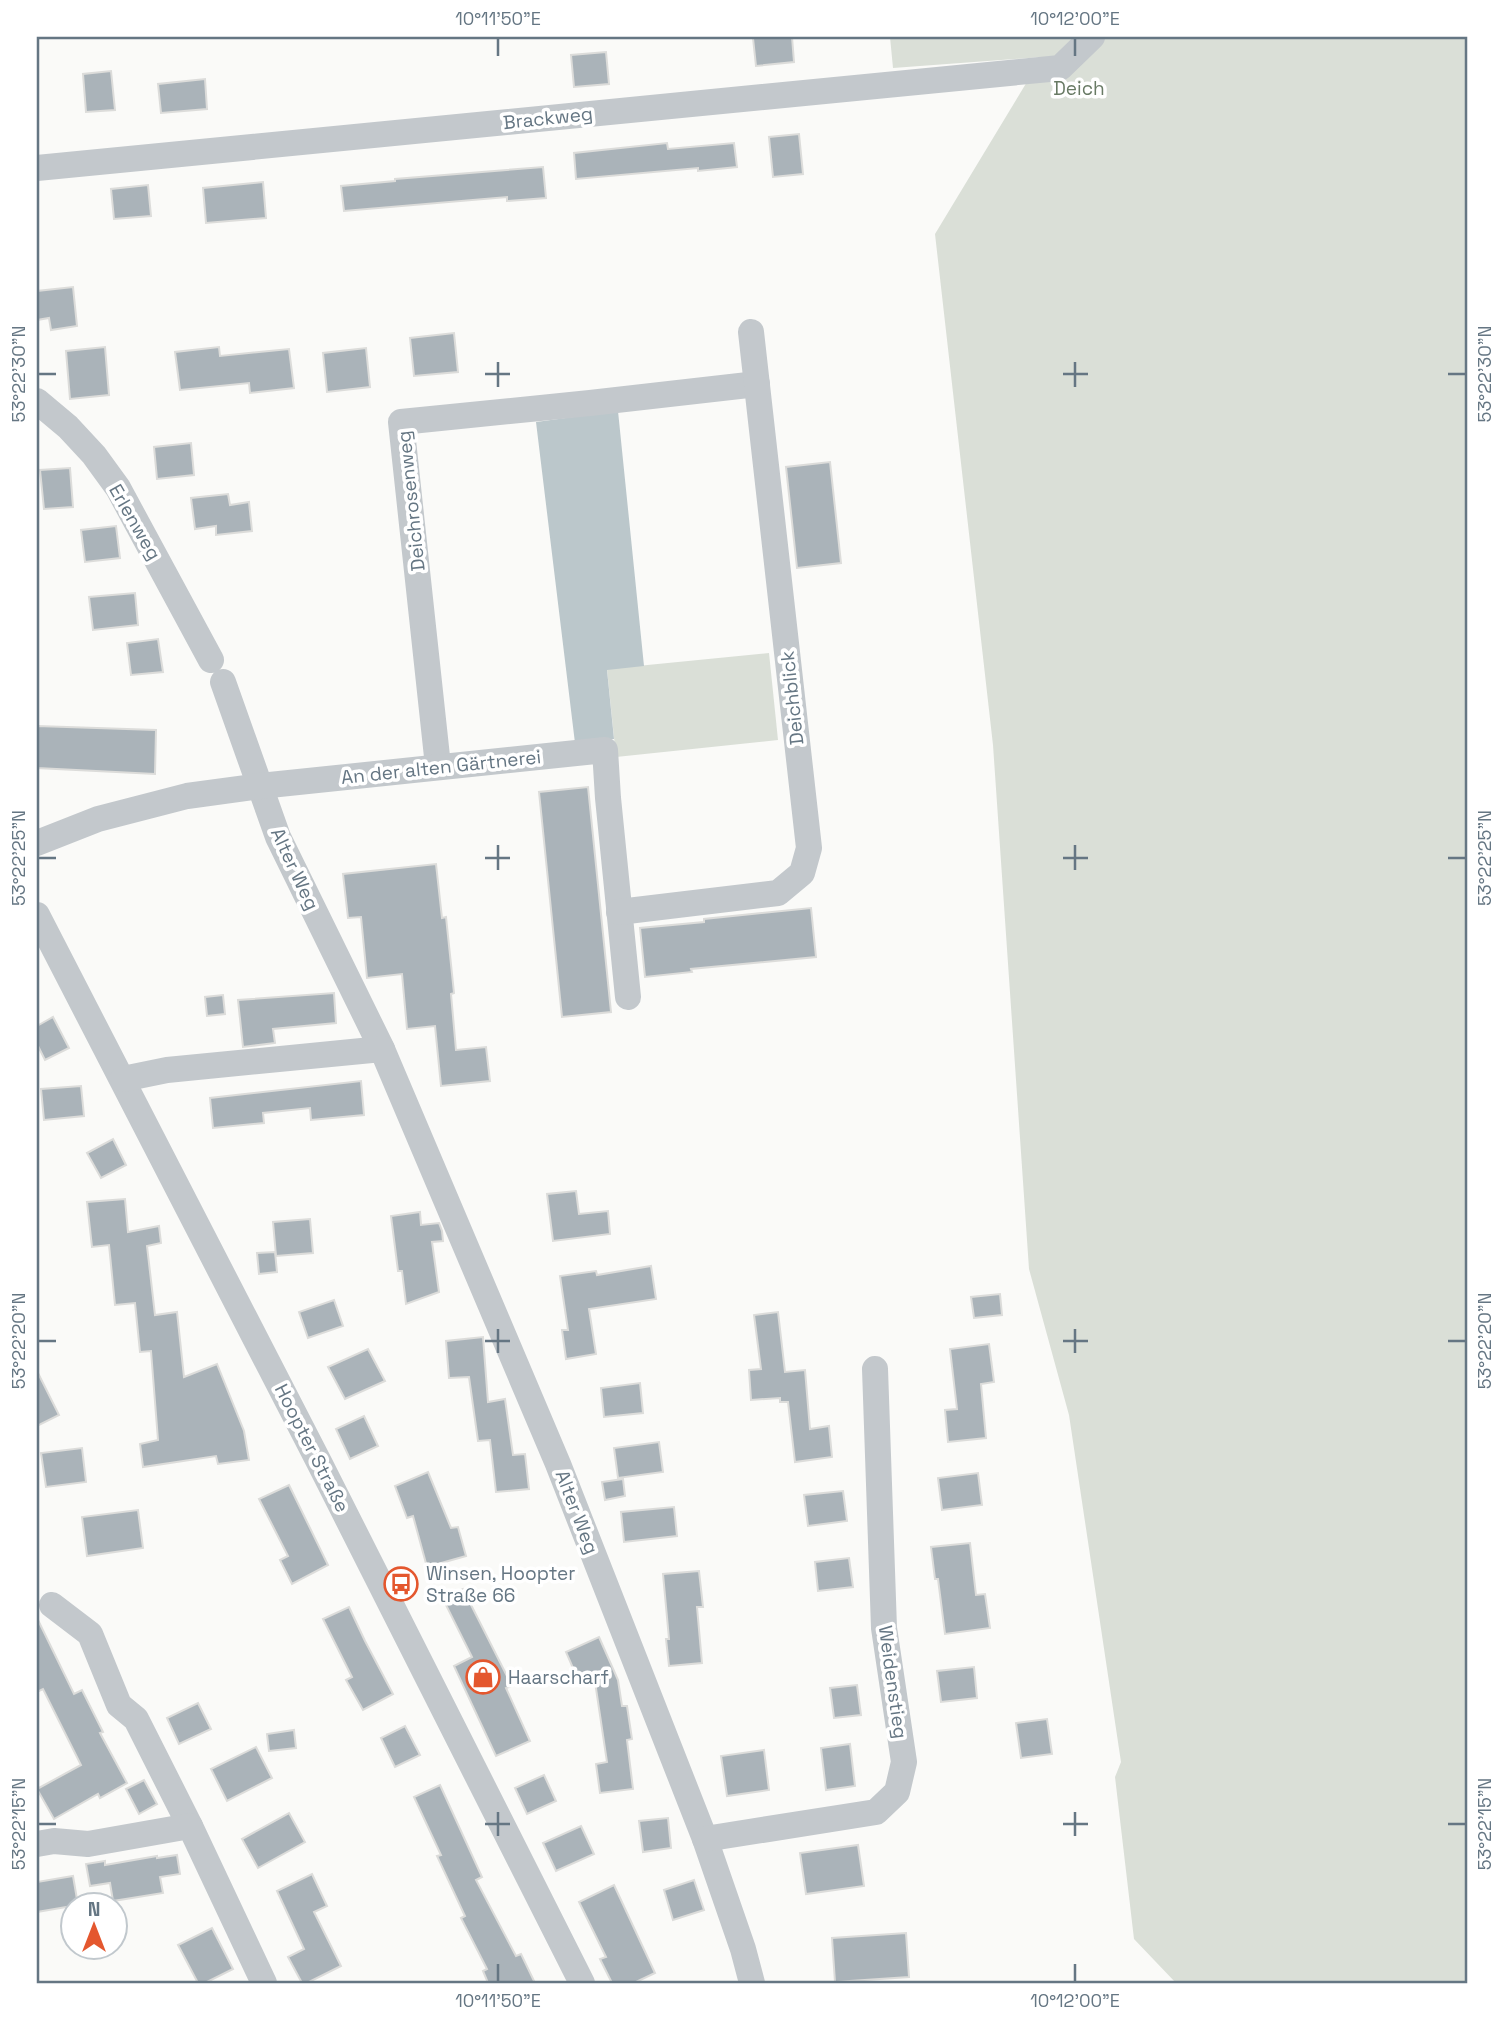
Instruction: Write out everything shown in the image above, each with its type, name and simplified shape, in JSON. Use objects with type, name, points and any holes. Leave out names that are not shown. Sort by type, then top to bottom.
[{"type":"street","name":"Brackweg","points":[[37,168],[1060,68],[1092,37]]},
{"type":"street","name":"Deichblick","points":[[619,912],[778,893],[802,873],[809,848],[751,332]]},
{"type":"street","name":"Deichrosenweg","points":[[438,766],[401,422],[757,384]]},
{"type":"street","name":"Erlenweg","points":[[37,401],[68,427],[94,455],[118,488],[217,671]]},
{"type":"street","name":"Alter Weg","points":[[217,671],[278,837],[382,1049],[558,1464],[705,1839],[752,1983]]},
{"type":"street","name":"An der alten Gärtnerei","points":[[37,843],[99,819],[187,796],[438,766],[605,750],[628,997]]},
{"type":"street","points":[[37,853],[37,860]]},
{"type":"street","name":"Hoopter Straße","points":[[37,915],[326,1475],[582,1983]]},
{"type":"street","points":[[122,1079],[167,1070],[382,1049]]},
{"type":"street","name":"Weidenstieg","points":[[705,1839],[876,1812],[897,1792],[904,1762],[884,1628],[875,1369]]},
{"type":"street","points":[[52,1605],[90,1634],[119,1705],[136,1719],[264,1983]]},
{"type":"street","points":[[37,1844],[54,1841],[89,1844],[190,1826]]},
{"type":"green space","name":"Deich","points":[[890,37],[1467,37],[1467,1983],[1176,1983],[1134,1939],[1115,1777],[1121,1762],[1069,1415],[1029,1269],[993,745],[935,234],[1042,57],[893,68]]},
{"type":"green space","points":[[769,653],[778,740],[616,757],[607,669]]},
{"type":"shaded area","points":[[618,411],[644,666],[607,670],[614,739],[575,743],[536,422]]},
{"type":"building","points":[[792,37],[794,62],[756,66],[753,38]]},
{"type":"building","points":[[606,52],[609,84],[574,87],[571,55]]},
{"type":"building","points":[[111,71],[115,110],[86,112],[83,74]]},
{"type":"building","points":[[205,79],[207,109],[161,113],[158,84]]},
{"type":"building","points":[[799,134],[803,174],[773,177],[769,137]]},
{"type":"building","points":[[667,143],[668,149],[734,143],[737,167],[576,179],[574,153]]},
{"type":"building","points":[[543,167],[546,198],[507,201],[507,197],[344,211],[341,186]]},
{"type":"building","points":[[263,182],[266,218],[206,223],[203,188]]},
{"type":"building","points":[[148,185],[151,216],[114,219],[111,189]]},
{"type":"building","points":[[73,287],[77,326],[51,330],[49,318],[37,320],[37,291]]},
{"type":"building","points":[[454,333],[458,372],[414,376],[410,338]]},
{"type":"building","points":[[105,347],[109,395],[70,399],[66,351]]},
{"type":"building","points":[[219,347],[220,356],[289,349],[294,388],[250,393],[249,383],[180,390],[175,352]]},
{"type":"building","points":[[366,348],[370,387],[327,392],[323,353]]},
{"type":"building","points":[[191,443],[194,475],[157,479],[154,447]]},
{"type":"building","points":[[830,462],[841,563],[797,568],[786,467]]},
{"type":"building","points":[[70,468],[73,507],[44,509],[40,470]]},
{"type":"building","points":[[228,494],[230,505],[249,502],[252,531],[216,535],[216,526],[195,529],[191,498]]},
{"type":"building","points":[[116,526],[120,558],[85,562],[81,530]]},
{"type":"building","points":[[135,593],[138,625],[93,630],[89,597]]},
{"type":"building","points":[[158,639],[163,672],[131,675],[127,643]]},
{"type":"building","points":[[37,726],[156,730],[155,774],[37,768]]},
{"type":"building","points":[[588,787],[611,1012],[562,1017],[539,792]]},
{"type":"building","points":[[436,864],[442,918],[446,917],[454,993],[451,994],[456,1050],[486,1047],[490,1081],[441,1086],[435,1026],[407,1029],[402,974],[367,978],[361,917],[348,918],[343,874]]},
{"type":"building","points":[[811,908],[816,957],[691,969],[692,972],[645,977],[640,928]]},
{"type":"building","points":[[334,993],[336,1023],[273,1029],[275,1043],[243,1047],[238,1000]]},
{"type":"building","points":[[223,995],[225,1014],[207,1016],[205,997]]},
{"type":"building","points":[[53,1017],[69,1048],[45,1060],[37,1044],[37,1026]]},
{"type":"building","points":[[361,1081],[364,1115],[311,1120],[310,1108],[263,1113],[264,1123],[213,1128],[210,1098]]},
{"type":"building","points":[[81,1086],[84,1116],[44,1120],[41,1089]]},
{"type":"building","points":[[113,1139],[126,1165],[101,1178],[87,1153]]},
{"type":"building","points":[[576,1191],[579,1214],[608,1211],[610,1234],[553,1241],[547,1194]]},
{"type":"building","points":[[125,1199],[128,1232],[159,1226],[161,1243],[147,1246],[155,1315],[177,1312],[184,1377],[217,1364],[244,1431],[249,1460],[218,1464],[216,1456],[143,1467],[140,1444],[158,1440],[151,1351],[140,1352],[135,1303],[115,1305],[109,1245],[92,1247],[87,1202]]},
{"type":"building","points":[[420,1212],[421,1225],[439,1223],[442,1231],[443,1241],[432,1242],[439,1292],[406,1304],[402,1271],[398,1271],[391,1216]]},
{"type":"building","points":[[310,1219],[313,1253],[276,1256],[273,1222]]},
{"type":"building","points":[[275,1252],[277,1272],[259,1274],[257,1253]]},
{"type":"building","points":[[651,1266],[656,1299],[589,1309],[596,1354],[566,1359],[562,1330],[568,1330],[560,1276],[596,1271],[597,1275]]},
{"type":"building","points":[[1000,1294],[1002,1315],[974,1318],[971,1297]]},
{"type":"building","points":[[334,1300],[343,1326],[308,1338],[299,1312]]},
{"type":"building","points":[[778,1312],[785,1372],[805,1370],[810,1429],[829,1426],[832,1457],[795,1462],[788,1402],[780,1402],[780,1398],[751,1400],[749,1370],[761,1369],[754,1315]]},
{"type":"building","points":[[483,1337],[488,1402],[505,1399],[513,1455],[525,1454],[529,1489],[496,1492],[490,1440],[478,1441],[469,1377],[449,1378],[446,1341]]},
{"type":"building","points":[[989,1344],[994,1382],[981,1384],[986,1438],[948,1442],[945,1410],[957,1409],[950,1349]]},
{"type":"building","points":[[368,1349],[385,1381],[345,1399],[328,1367]]},
{"type":"building","points":[[37,1371],[59,1415],[37,1426]]},
{"type":"building","points":[[640,1383],[643,1413],[604,1417],[601,1388]]},
{"type":"building","points":[[364,1416],[378,1446],[350,1459],[336,1429]]},
{"type":"building","points":[[659,1442],[663,1472],[618,1478],[614,1448]]},
{"type":"building","points":[[82,1448],[86,1482],[46,1487],[41,1453]]},
{"type":"building","points":[[428,1472],[451,1528],[458,1527],[466,1556],[427,1567],[413,1516],[407,1518],[395,1486]]},
{"type":"building","points":[[978,1473],[982,1505],[942,1510],[938,1478]]},
{"type":"building","points":[[623,1479],[625,1496],[605,1500],[602,1482]]},
{"type":"building","points":[[289,1485],[328,1565],[292,1584],[280,1560],[288,1556],[259,1499]]},
{"type":"building","points":[[843,1491],[847,1521],[808,1526],[804,1495]]},
{"type":"building","points":[[674,1507],[677,1536],[624,1542],[621,1512]]},
{"type":"building","points":[[138,1510],[143,1548],[87,1556],[82,1517]]},
{"type":"building","points":[[970,1543],[976,1595],[985,1594],[990,1628],[945,1634],[931,1547]]},
{"type":"building","points":[[849,1558],[853,1587],[818,1591],[815,1562]]},
{"type":"building","points":[[699,1571],[703,1607],[697,1607],[702,1663],[669,1666],[663,1574]]},
{"type":"building","points":[[463,1589],[512,1686],[506,1688],[530,1741],[496,1756],[454,1666],[472,1657],[443,1599]]},
{"type":"building","points":[[349,1607],[393,1694],[363,1710],[346,1680],[352,1677],[323,1619]]},
{"type":"building","points":[[37,1618],[74,1694],[82,1690],[103,1732],[100,1733],[127,1783],[100,1798],[98,1794],[54,1819],[37,1789],[81,1765],[43,1689],[37,1692]]},
{"type":"building","points":[[599,1637],[618,1680],[622,1706],[627,1706],[632,1739],[627,1740],[633,1789],[600,1793],[596,1764],[607,1762],[594,1675],[579,1682],[566,1652]]},
{"type":"building","points":[[974,1667],[977,1698],[941,1702],[937,1671]]},
{"type":"building","points":[[857,1685],[861,1715],[834,1718],[830,1688]]},
{"type":"building","points":[[198,1703],[211,1729],[179,1744],[167,1718]]},
{"type":"building","points":[[1047,1719],[1052,1754],[1021,1758],[1016,1723]]},
{"type":"building","points":[[405,1726],[420,1755],[395,1767],[381,1738]]},
{"type":"building","points":[[294,1730],[296,1748],[269,1751],[267,1734]]},
{"type":"building","points":[[850,1744],[855,1786],[826,1790],[821,1748]]},
{"type":"building","points":[[256,1747],[272,1778],[227,1801],[211,1769]]},
{"type":"building","points":[[764,1750],[769,1790],[727,1796],[721,1756]]},
{"type":"building","points":[[544,1775],[556,1801],[527,1814],[515,1788]]},
{"type":"building","points":[[144,1780],[157,1804],[139,1814],[126,1789]]},
{"type":"building","points":[[440,1785],[482,1877],[476,1880],[516,1956],[521,1954],[535,1983],[488,1983],[483,1971],[487,1969],[461,1918],[465,1916],[437,1856],[441,1855],[414,1797]]},
{"type":"building","points":[[289,1813],[305,1842],[258,1868],[242,1839]]},
{"type":"building","points":[[668,1818],[671,1848],[643,1852],[639,1821]]},
{"type":"building","points":[[581,1826],[594,1854],[556,1871],[543,1843]]},
{"type":"building","points":[[858,1845],[864,1886],[806,1894],[800,1853]]},
{"type":"building","points":[[177,1855],[180,1874],[160,1877],[163,1893],[130,1898],[130,1890],[111,1890],[110,1883],[90,1886],[86,1864],[105,1861],[105,1865]]},
{"type":"building","points":[[312,1874],[327,1906],[314,1912],[341,1966],[302,1983],[288,1957],[304,1949],[277,1891]]},
{"type":"building","points":[[73,1876],[75,1890],[60,1890],[60,1908],[37,1912],[37,1882]]},
{"type":"building","points":[[694,1880],[704,1910],[673,1920],[664,1890]]},
{"type":"building","points":[[614,1885],[655,1973],[634,1983],[612,1983],[600,1959],[606,1957],[579,1902]]},
{"type":"building","points":[[212,1928],[233,1969],[205,1983],[198,1983],[178,1945]]},
{"type":"building","points":[[906,1933],[909,1977],[835,1982],[832,1938]]},
{"type":"place","name":"Winsen, Hoopter Straße 66","points":[[401,1584]]},
{"type":"place","name":"Haarscharf","points":[[483,1677]]}]
